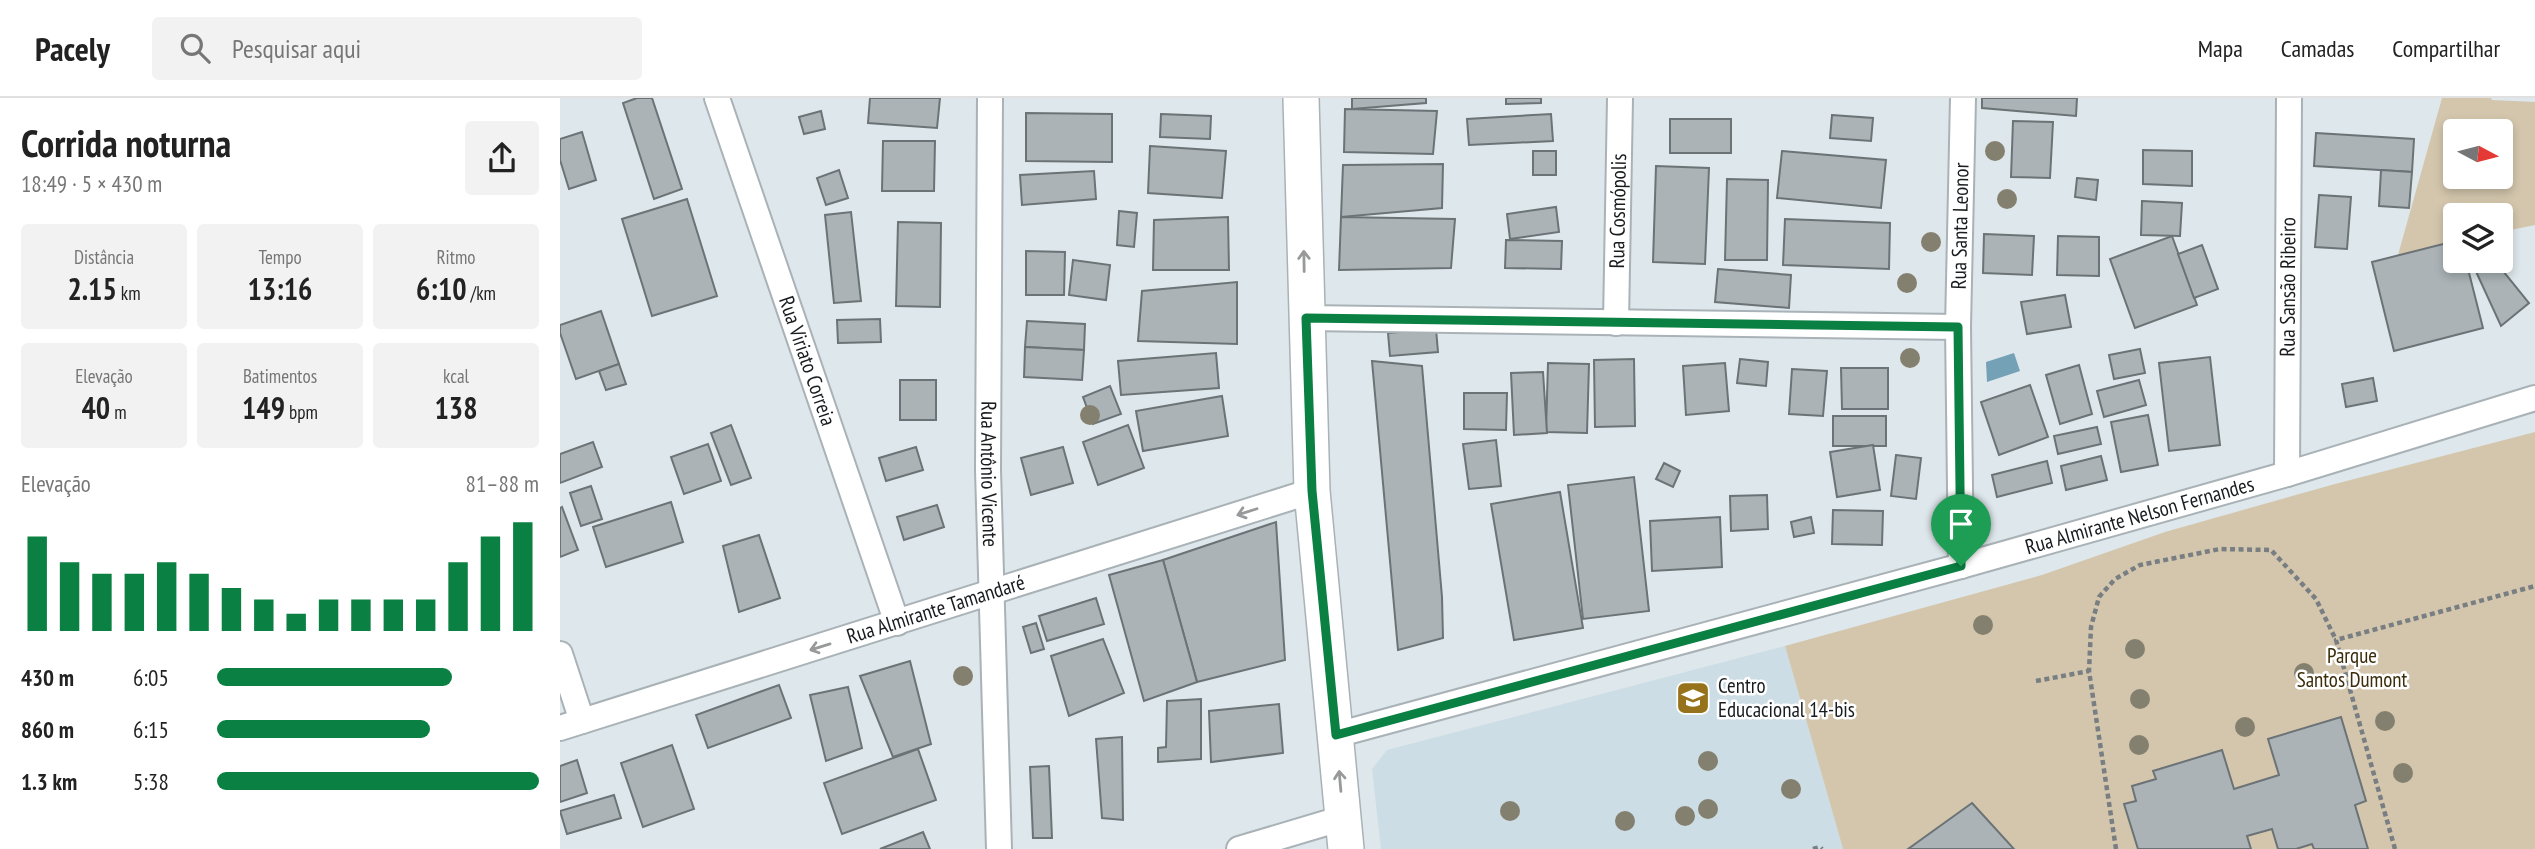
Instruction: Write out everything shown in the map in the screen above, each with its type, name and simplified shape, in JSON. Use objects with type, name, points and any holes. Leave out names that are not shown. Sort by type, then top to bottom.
[{"type":"main road","points":[[1301,98],[1312,491],[1345,833]]},
{"type":"street","name":"Rua Viriato Correia","points":[[717,98],[897,623]]},
{"type":"street","name":"Rua Antônio Vicente","points":[[990,98],[988,470],[999,849]]},
{"type":"street","name":"Rua Cosmópolis","points":[[1616,323],[1620,98]]},
{"type":"street","name":"Rua Santa Leonor","points":[[1961,566],[1958,327],[1962,98]]},
{"type":"street","name":"Rua Sansão Ribeiro","points":[[2287,474],[2290,98]]},
{"type":"street","points":[[1306,318],[1958,327]]},
{"type":"street","name":"Rua Almirante Nelson Fernandes","points":[[1336,735],[1961,566],[2287,474],[2535,398]]},
{"type":"street","name":"Rua Almirante Tamandaré","points":[[571,724],[1312,491]]},
{"type":"street","points":[[560,653],[571,724]]},
{"type":"street","points":[[1239,849],[1345,833]]},
{"type":"path","points":[[2116,849],[2089,671],[2091,627],[2099,597],[2115,579],[2140,565],[2220,549],[2271,550],[2316,599],[2336,640],[2395,849]]},
{"type":"path","points":[[2336,640],[2535,586]]},
{"type":"path","points":[[2036,681],[2089,671]]},
{"type":"path","points":[[1812,849],[1822,849]]},
{"type":"shaded area","name":"Centro Educacional 14-bis","points":[[1785,646],[1843,849],[1381,849],[1372,769],[1387,750]]},
{"type":"green space","points":[[2442,98],[2491,98],[2535,102],[2535,225],[2513,230],[2513,203],[2443,203],[2443,246],[2398,255]]},
{"type":"green space","name":"Parque Santos Dumont","points":[[2535,432],[2535,849],[1843,849],[1785,646],[2042,575],[2165,532]]},
{"type":"water","points":[[2014,353],[2020,371],[1987,382],[1986,362]]},
{"type":"building","points":[[637,98],[652,98],[682,189],[654,199],[623,103]]},
{"type":"building","points":[[870,98],[940,98],[937,128],[868,123]]},
{"type":"building","points":[[1352,98],[1426,98],[1426,103],[1352,109]]},
{"type":"building","points":[[1506,98],[1541,98],[1541,103],[1506,104]]},
{"type":"building","points":[[1982,98],[2077,98],[2076,116],[1982,108]]},
{"type":"building","points":[[1345,109],[1437,111],[1433,154],[1344,152]]},
{"type":"building","points":[[821,111],[825,129],[804,134],[799,117]]},
{"type":"building","points":[[1026,113],[1112,114],[1112,162],[1026,161]]},
{"type":"building","points":[[1161,114],[1211,116],[1210,139],[1160,137]]},
{"type":"building","points":[[1551,114],[1553,141],[1469,145],[1467,119]]},
{"type":"building","points":[[1832,115],[1873,118],[1871,141],[1830,138]]},
{"type":"building","points":[[1670,119],[1731,119],[1731,153],[1670,153]]},
{"type":"building","points":[[2013,121],[2053,122],[2050,178],[2011,177]]},
{"type":"building","points":[[582,132],[596,180],[569,189],[560,160],[560,139]]},
{"type":"building","points":[[2316,133],[2414,139],[2412,172],[2314,166]]},
{"type":"building","points":[[883,141],[935,141],[934,191],[882,191]]},
{"type":"building","points":[[1150,146],[1226,151],[1222,198],[1148,193]]},
{"type":"building","points":[[2143,150],[2192,151],[2192,186],[2143,184]]},
{"type":"building","points":[[1533,151],[1556,151],[1556,175],[1533,175]]},
{"type":"building","points":[[1782,151],[1886,160],[1881,208],[1777,198]]},
{"type":"building","points":[[1443,164],[1442,208],[1341,217],[1343,165]]},
{"type":"building","points":[[1656,166],[1709,168],[1705,264],[1653,262]]},
{"type":"building","points":[[839,170],[848,198],[826,205],[817,178]]},
{"type":"building","points":[[2381,170],[2412,172],[2409,208],[2379,206]]},
{"type":"building","points":[[1094,171],[1096,199],[1022,205],[1020,175]]},
{"type":"building","points":[[2077,178],[2098,180],[2096,200],[2075,197]]},
{"type":"building","points":[[1727,179],[1768,180],[1767,260],[1725,260]]},
{"type":"building","points":[[2319,195],[2351,197],[2347,249],[2315,247]]},
{"type":"building","points":[[687,199],[717,296],[652,316],[622,219]]},
{"type":"building","points":[[2142,201],[2182,203],[2180,236],[2141,235]]},
{"type":"building","points":[[1556,207],[1559,232],[1510,239],[1507,214]]},
{"type":"building","points":[[1119,211],[1137,213],[1134,247],[1117,245]]},
{"type":"building","points":[[851,212],[861,301],[834,303],[825,215]]},
{"type":"building","points":[[1228,217],[1229,270],[1153,270],[1154,220]]},
{"type":"building","points":[[1341,217],[1455,219],[1451,268],[1339,270]]},
{"type":"building","points":[[1785,219],[1890,223],[1889,269],[1783,265]]},
{"type":"building","points":[[898,222],[941,223],[940,307],[896,306]]},
{"type":"building","points":[[1984,234],[2034,236],[2032,275],[1983,273]]},
{"type":"building","points":[[2058,236],[2099,237],[2099,276],[2057,275]]},
{"type":"building","points":[[2172,236],[2197,305],[2135,328],[2110,259]]},
{"type":"building","points":[[1506,240],[1562,241],[1561,269],[1505,268]]},
{"type":"building","points":[[2443,244],[2443,273],[2469,273],[2483,328],[2394,351],[2372,262]]},
{"type":"building","points":[[2202,245],[2218,289],[2194,298],[2178,254]]},
{"type":"building","points":[[1026,251],[1065,252],[1064,295],[1026,295]]},
{"type":"building","points":[[1073,260],[1110,265],[1106,300],[1069,295]]},
{"type":"building","points":[[1718,269],[1791,275],[1789,308],[1715,302]]},
{"type":"building","points":[[2477,273],[2505,273],[2529,303],[2501,326]]},
{"type":"building","points":[[1237,282],[1237,344],[1138,341],[1142,291]]},
{"type":"building","points":[[2065,295],[2071,327],[2027,334],[2021,302]]},
{"type":"building","points":[[601,311],[619,364],[576,379],[560,333],[560,325]]},
{"type":"building","points":[[880,319],[881,342],[838,343],[837,320]]},
{"type":"building","points":[[1027,321],[1085,324],[1084,350],[1025,347]]},
{"type":"building","points":[[1436,329],[1438,352],[1390,356],[1388,333]]},
{"type":"building","points":[[1025,347],[1084,350],[1082,380],[1024,377]]},
{"type":"building","points":[[2140,349],[2145,373],[2114,379],[2109,355]]},
{"type":"building","points":[[1216,353],[1219,388],[1121,395],[1118,361]]},
{"type":"building","points":[[2210,357],[2220,445],[2169,451],[2159,363]]},
{"type":"building","points":[[1634,359],[1635,426],[1595,427],[1594,360]]},
{"type":"building","points":[[1740,359],[1768,362],[1766,386],[1737,383]]},
{"type":"building","points":[[1372,361],[1422,366],[1442,597],[1443,638],[1398,650]]},
{"type":"building","points":[[1548,363],[1589,364],[1587,433],[1546,432]]},
{"type":"building","points":[[1725,363],[1729,411],[1686,415],[1683,366]]},
{"type":"building","points":[[619,364],[626,384],[606,390],[599,371]]},
{"type":"building","points":[[2079,365],[2092,414],[2060,424],[2046,375]]},
{"type":"building","points":[[1841,368],[1888,368],[1888,409],[1842,409]]},
{"type":"building","points":[[1792,369],[1827,371],[1823,416],[1789,414]]},
{"type":"building","points":[[1543,372],[1547,433],[1514,435],[1511,373]]},
{"type":"building","points":[[2373,378],[2377,401],[2346,407],[2342,384]]},
{"type":"building","points":[[900,380],[936,380],[936,420],[900,420]]},
{"type":"building","points":[[2139,380],[2146,405],[2104,417],[2097,391]]},
{"type":"building","points":[[2030,385],[2048,437],[1999,455],[1981,402]]},
{"type":"building","points":[[1110,386],[1121,414],[1093,424],[1083,397]]},
{"type":"building","points":[[1464,393],[1507,393],[1506,430],[1464,429]]},
{"type":"building","points":[[1222,396],[1228,436],[1143,451],[1136,411]]},
{"type":"building","points":[[2148,415],[2158,465],[2121,472],[2111,422]]},
{"type":"building","points":[[1833,416],[1886,416],[1886,446],[1833,446]]},
{"type":"building","points":[[731,425],[751,478],[731,485],[711,433]]},
{"type":"building","points":[[1128,425],[1144,468],[1098,485],[1083,442]]},
{"type":"building","points":[[2097,427],[2101,444],[2058,454],[2054,436]]},
{"type":"building","points":[[1496,440],[1501,486],[1469,489],[1463,444]]},
{"type":"building","points":[[593,442],[602,467],[560,483],[560,454]]},
{"type":"building","points":[[708,444],[721,481],[684,494],[671,457]]},
{"type":"building","points":[[1873,445],[1880,490],[1837,497],[1830,452]]},
{"type":"building","points":[[916,447],[923,470],[886,481],[879,458]]},
{"type":"building","points":[[1063,447],[1073,483],[1031,495],[1021,458]]},
{"type":"building","points":[[1896,455],[1921,458],[1916,499],[1891,496]]},
{"type":"building","points":[[2101,456],[2107,480],[2066,490],[2061,466]]},
{"type":"building","points":[[2047,461],[2052,483],[1997,497],[1992,475]]},
{"type":"building","points":[[1664,463],[1680,471],[1673,487],[1656,479]]},
{"type":"building","points":[[1634,477],[1649,611],[1583,619],[1568,485]]},
{"type":"building","points":[[591,486],[602,519],[581,526],[570,493]]},
{"type":"building","points":[[1560,492],[1583,628],[1514,640],[1491,504]]},
{"type":"building","points":[[1767,495],[1768,529],[1731,531],[1730,496]]},
{"type":"building","points":[[671,502],[683,542],[606,567],[593,527]]},
{"type":"building","points":[[937,505],[944,527],[904,540],[897,517]]},
{"type":"building","points":[[562,507],[578,550],[560,557],[560,508]]},
{"type":"building","points":[[1833,510],[1883,511],[1882,545],[1832,544]]},
{"type":"building","points":[[1720,517],[1722,567],[1652,571],[1650,521]]},
{"type":"building","points":[[1811,517],[1814,533],[1794,537],[1791,522]]},
{"type":"building","points":[[1276,522],[1285,660],[1197,682],[1163,560]]},
{"type":"building","points":[[759,535],[780,598],[739,612],[723,546]]},
{"type":"building","points":[[1163,560],[1197,682],[1144,701],[1109,575]]},
{"type":"building","points":[[1096,598],[1104,624],[1047,641],[1039,616]]},
{"type":"building","points":[[1036,623],[1044,649],[1031,653],[1023,627]]},
{"type":"building","points":[[1103,639],[1124,693],[1069,716],[1051,656]]},
{"type":"building","points":[[910,661],[931,744],[893,757],[860,676]]},
{"type":"building","points":[[779,685],[791,718],[708,748],[696,715]]},
{"type":"building","points":[[848,687],[862,748],[826,761],[810,695]]},
{"type":"building","points":[[1201,699],[1201,759],[1158,762],[1158,748],[1166,747],[1167,701]]},
{"type":"building","points":[[1279,704],[1283,753],[1211,762],[1209,711]]},
{"type":"building","points":[[2341,717],[2366,801],[2355,805],[2368,849],[2314,849],[2312,844],[2296,849],[2278,849],[2272,829],[2247,836],[2251,849],[2138,849],[2124,804],[2136,801],[2132,786],[2156,779],[2153,771],[2222,750],[2234,789],[2279,775],[2268,739]]},
{"type":"building","points":[[1122,737],[1123,820],[1102,818],[1096,739]]},
{"type":"building","points":[[672,745],[694,809],[643,827],[621,763]]},
{"type":"building","points":[[918,749],[936,800],[842,834],[824,783]]},
{"type":"building","points":[[577,760],[587,793],[560,802],[560,766]]},
{"type":"building","points":[[1049,766],[1052,838],[1033,838],[1030,767]]},
{"type":"building","points":[[614,795],[621,818],[567,834],[560,811]]},
{"type":"building","points":[[1972,803],[2014,849],[1908,849]]},
{"type":"building","points":[[923,832],[930,849],[880,849]]},
{"type":"place","name":"Centro Educacional 14-bis","points":[[1693,698]]},
{"type":"route","points":[[1306,318],[1958,327],[1961,566],[1336,735],[1312,491],[1306,318]]}]
